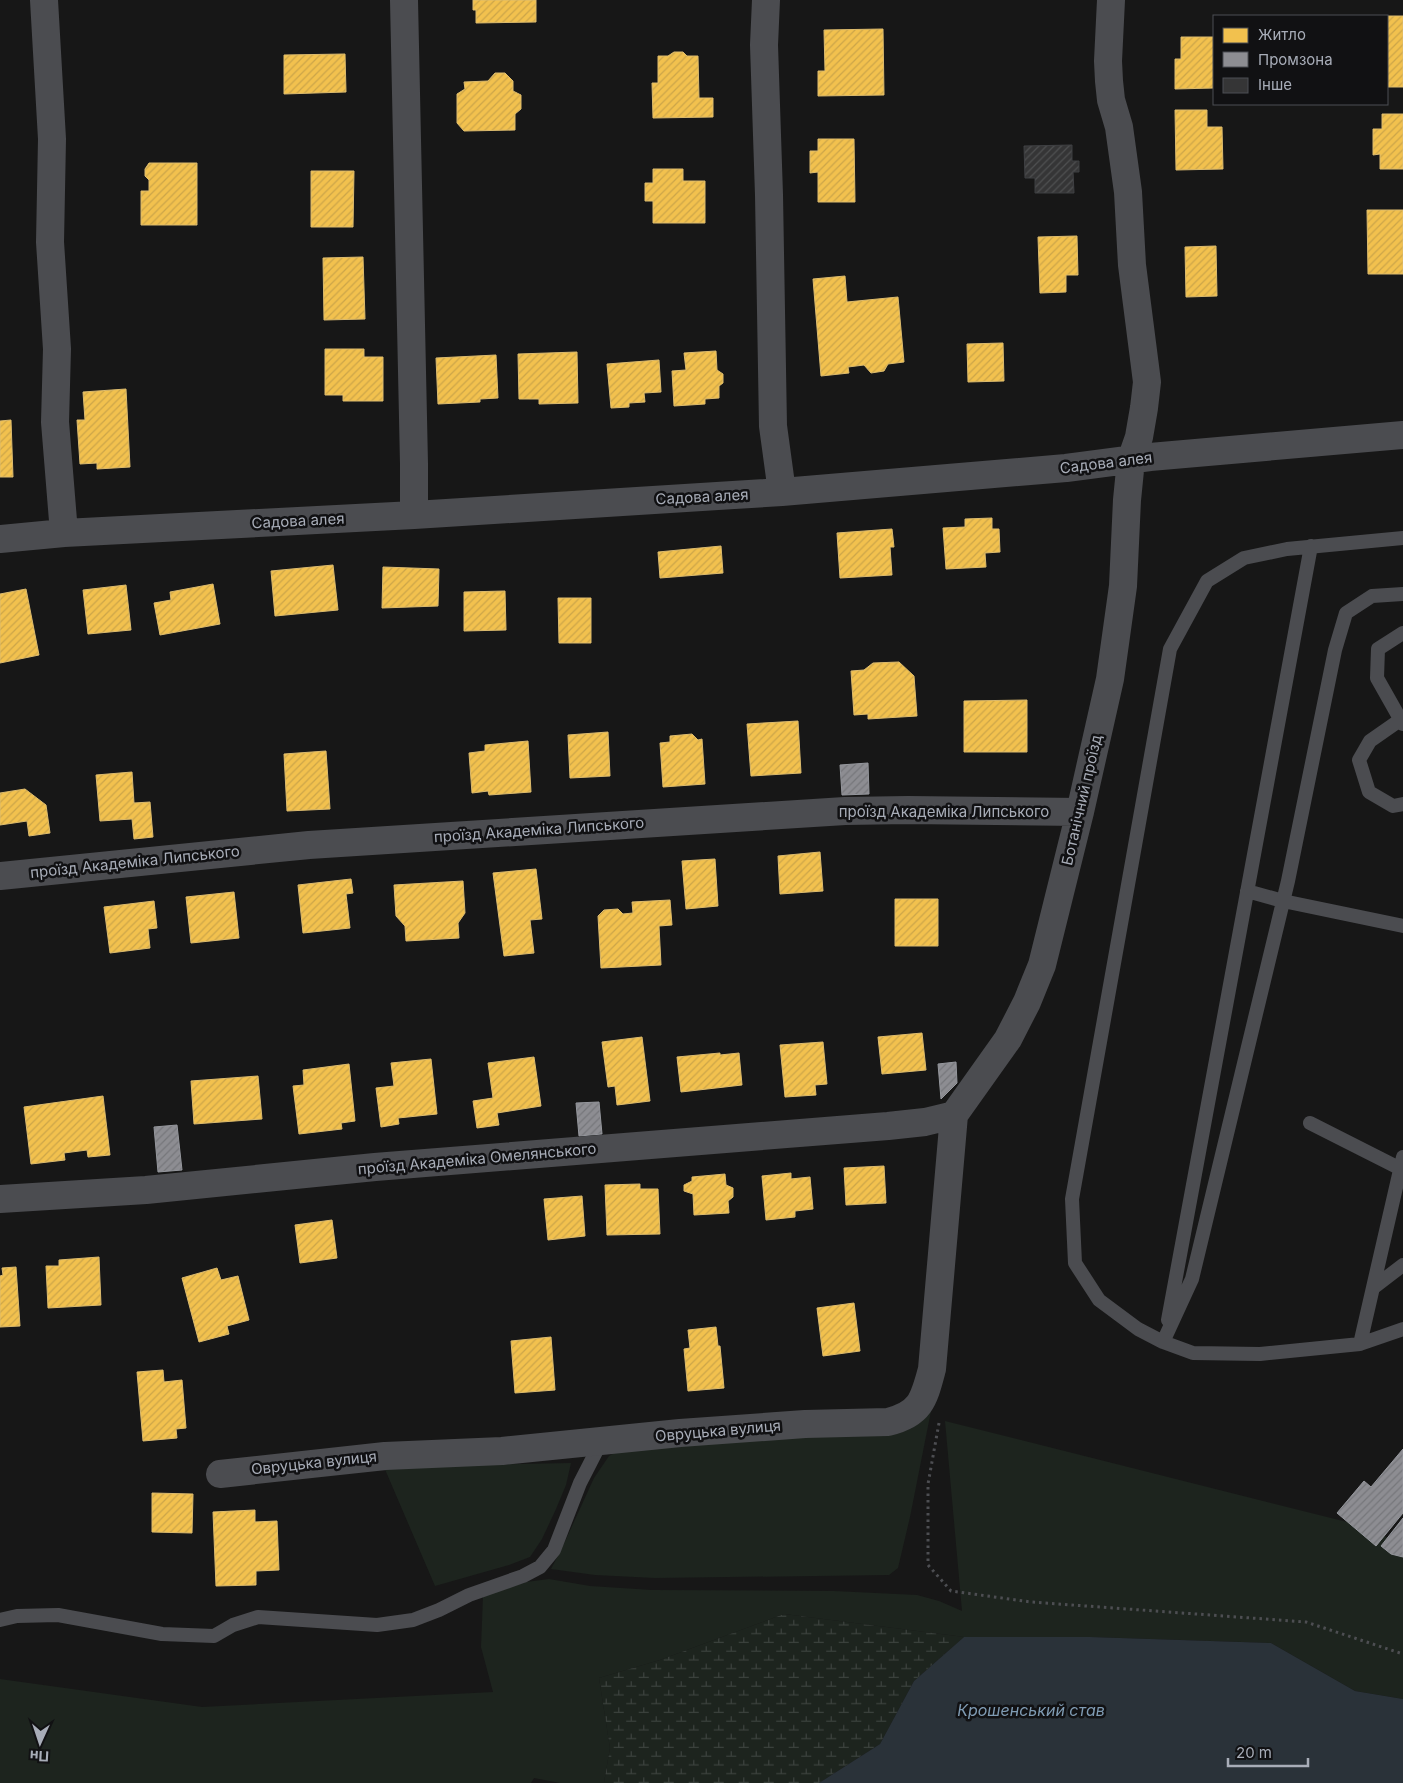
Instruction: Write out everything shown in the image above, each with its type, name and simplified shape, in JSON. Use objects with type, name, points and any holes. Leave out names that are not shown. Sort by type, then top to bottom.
[{"type":"street","points":[[44,0],[52,139],[50,242],[57,349],[55,422],[64,533]]},
{"type":"street","points":[[404,0],[414,515]]},
{"type":"street","points":[[766,0],[764,45],[773,426],[782,492]]},
{"type":"street","name":"Ботанічний проїзд","points":[[954,1115],[1008,1039],[1027,1002],[1042,965],[1080,812],[1113,660],[1123,586],[1131,460],[1139,437],[1147,382],[1132,265],[1128,192],[1119,127],[1111,100],[1109,81],[1111,0]]},
{"type":"street","name":"Садова алея","points":[[0,540],[64,533],[414,515],[782,492],[1066,468],[1131,460],[1403,435]]},
{"type":"street","name":"проїзд Академіка Липського","points":[[0,876],[309,845],[756,817],[908,810],[1080,812]]},
{"type":"street","name":"проїзд Академіка Омелянського","points":[[0,1199],[146,1190],[375,1167],[888,1126],[925,1122],[954,1115]]},
{"type":"street","name":"Овруцька вулиця","points":[[220,1474],[385,1456],[502,1451],[680,1433],[805,1424],[888,1422],[902,1418],[911,1413],[920,1404],[927,1389],[932,1369],[954,1115]]},
{"type":"lane","points":[[1403,538],[1287,549],[1244,558],[1207,581],[1170,649],[1072,1199],[1075,1264],[1099,1300],[1138,1329],[1163,1342],[1193,1353],[1260,1354],[1360,1344],[1403,1330]]},
{"type":"lane","points":[[1163,1342],[1311,546]]},
{"type":"lane","points":[[1163,1342],[1192,1278],[1283,901],[1335,650],[1346,613],[1372,596],[1403,594]]},
{"type":"lane","points":[[1403,633],[1378,650],[1376,678],[1402,721],[1370,741],[1359,760],[1369,792],[1393,806],[1403,804]]},
{"type":"lane","points":[[1247,891],[1283,901],[1403,926]]},
{"type":"lane","points":[[1310,1123],[1402,1167],[1360,1344]]},
{"type":"lane","points":[[1373,1288],[1403,1265]]},
{"type":"lane","points":[[0,1620],[17,1616],[58,1615],[162,1634],[214,1636],[233,1626],[258,1618],[377,1625],[412,1620],[439,1610],[469,1595],[523,1576],[540,1567],[554,1550],[580,1483],[601,1442]]},
{"type":"path","points":[[941,1415],[928,1484],[928,1565],[951,1591],[1031,1602],[1306,1622],[1403,1654]]},
{"type":"green space","points":[[932,1406],[898,1568],[889,1575],[655,1578],[595,1575],[551,1569],[594,1478],[609,1456],[623,1448],[897,1434],[912,1428]]},
{"type":"green space","points":[[945,1421],[1367,1527],[1403,1546],[1403,1699],[1355,1691],[1271,1643],[1090,1637],[964,1637],[784,1614],[660,1660],[599,1678],[610,1748],[604,1783],[560,1783],[534,1778],[531,1783],[0,1783],[0,1679],[202,1707],[493,1692],[481,1647],[483,1596],[526,1582],[549,1579],[590,1586],[652,1590],[834,1591],[917,1595],[939,1601],[962,1611]]},
{"type":"green space","points":[[571,1463],[566,1485],[556,1509],[542,1539],[530,1557],[509,1565],[435,1586],[384,1467]]},
{"type":"green space","points":[[784,1614],[964,1637],[914,1681],[880,1744],[819,1783],[604,1783],[610,1748],[599,1678],[660,1660]]},
{"type":"water","name":"Крошенський став","points":[[964,1637],[1090,1637],[1271,1643],[1355,1691],[1403,1699],[1403,1783],[819,1783],[880,1744],[914,1681]]},
{"type":"building: Житло","points":[[473,0],[536,0],[536,22],[476,23],[476,10],[473,10]]},
{"type":"building: Житло","points":[[1388,16],[1403,16],[1403,87],[1388,87]]},
{"type":"building: Житло","points":[[883,29],[884,95],[818,96],[818,71],[825,71],[824,30]]},
{"type":"building: Житло","points":[[1181,37],[1213,37],[1213,88],[1175,89],[1175,59],[1181,59]]},
{"type":"building: Житло","points":[[674,52],[683,52],[687,56],[698,56],[699,98],[713,98],[713,117],[653,118],[652,83],[658,83],[658,56],[668,56]]},
{"type":"building: Житло","points":[[345,54],[346,92],[284,94],[284,55]]},
{"type":"building: Житло","points":[[495,73],[505,73],[513,81],[513,91],[521,95],[521,109],[515,114],[515,130],[464,131],[457,123],[457,94],[465,89],[464,82],[488,81]]},
{"type":"building: Житло","points":[[1175,110],[1207,110],[1207,127],[1222,127],[1223,169],[1176,170]]},
{"type":"building: Житло","points":[[1382,114],[1403,114],[1403,169],[1380,169],[1380,154],[1373,155],[1373,129],[1382,129]]},
{"type":"building: Житло","points":[[818,139],[854,139],[855,202],[818,202],[818,172],[810,173],[810,151],[818,151]]},
{"type":"building: Житло","points":[[149,163],[197,163],[197,225],[141,225],[141,191],[149,191],[149,180],[145,176],[145,169]]},
{"type":"building: Житло","points":[[653,169],[683,169],[683,181],[705,181],[705,223],[653,223],[653,201],[645,201],[645,183],[653,183]]},
{"type":"building: Житло","points":[[311,171],[354,171],[353,227],[311,227]]},
{"type":"building: Житло","points":[[1367,210],[1403,210],[1403,274],[1368,274]]},
{"type":"building: Житло","points":[[1077,236],[1078,275],[1066,275],[1066,292],[1040,293],[1038,237]]},
{"type":"building: Житло","points":[[1216,246],[1217,296],[1186,297],[1185,247]]},
{"type":"building: Житло","points":[[363,257],[365,319],[324,320],[323,258]]},
{"type":"building: Житло","points":[[845,276],[847,302],[898,297],[904,362],[888,364],[884,371],[871,373],[864,365],[848,367],[849,373],[821,376],[813,279]]},
{"type":"building: Житло","points":[[1003,343],[1004,381],[968,382],[967,344]]},
{"type":"building: Житло","points":[[325,349],[364,349],[364,357],[383,357],[383,401],[343,401],[343,395],[325,395]]},
{"type":"building: Житло","points":[[716,351],[717,370],[723,374],[723,383],[719,386],[719,398],[705,399],[705,404],[674,406],[672,371],[686,370],[684,353]]},
{"type":"building: Житло","points":[[577,352],[578,403],[539,404],[539,399],[519,399],[518,354]]},
{"type":"building: Житло","points":[[496,355],[498,398],[480,399],[480,402],[438,404],[436,358]]},
{"type":"building: Житло","points":[[659,360],[661,392],[644,393],[645,402],[629,403],[629,407],[611,408],[607,364]]},
{"type":"building: Житло","points":[[126,389],[130,467],[97,469],[97,463],[80,464],[77,420],[85,420],[83,392]]},
{"type":"building: Житло","points":[[11,420],[13,477],[0,477],[0,421]]},
{"type":"building: Житло","points":[[992,518],[992,529],[999,529],[1000,552],[985,553],[986,567],[946,569],[943,528],[965,527],[965,519]]},
{"type":"building: Житло","points":[[892,529],[894,547],[890,547],[892,575],[840,578],[837,533]]},
{"type":"building: Житло","points":[[721,546],[723,573],[660,578],[658,552]]},
{"type":"building: Житло","points":[[333,565],[338,610],[275,616],[271,571]]},
{"type":"building: Житло","points":[[383,567],[439,569],[438,606],[382,608]]},
{"type":"building: Житло","points":[[213,584],[220,624],[160,635],[154,603],[171,600],[170,592]]},
{"type":"building: Житло","points":[[126,585],[131,630],[88,634],[83,590]]},
{"type":"building: Житло","points":[[26,589],[39,655],[0,663],[0,594]]},
{"type":"building: Житло","points":[[505,591],[506,630],[464,631],[464,592]]},
{"type":"building: Житло","points":[[558,598],[591,598],[591,643],[559,643]]},
{"type":"building: Житло","points":[[899,662],[914,676],[917,716],[868,719],[868,714],[854,715],[851,671],[864,670],[873,663]]},
{"type":"building: Житло","points":[[1027,700],[1027,752],[964,752],[964,701]]},
{"type":"building: Житло","points":[[798,721],[801,773],[751,776],[747,724]]},
{"type":"building: Житло","points":[[608,732],[610,776],[570,778],[568,735]]},
{"type":"building: Житло","points":[[692,734],[698,740],[702,739],[705,784],[663,787],[660,743],[670,742],[670,736]]},
{"type":"building: Житло","points":[[528,741],[531,792],[489,795],[488,791],[472,793],[469,753],[485,751],[485,745]]},
{"type":"building: Житло","points":[[326,751],[330,809],[287,811],[284,754]]},
{"type":"building: Житло","points":[[132,772],[134,803],[150,802],[153,837],[134,839],[132,819],[100,821],[96,775]]},
{"type":"building: Житло","points":[[25,789],[46,805],[50,833],[29,836],[27,821],[0,825],[0,793]]},
{"type":"building: Житло","points":[[820,852],[823,891],[780,894],[778,856]]},
{"type":"building: Житло","points":[[715,859],[718,906],[686,909],[682,861]]},
{"type":"building: Житло","points":[[536,869],[542,919],[530,920],[534,953],[504,956],[493,873]]},
{"type":"building: Житло","points":[[351,879],[353,893],[346,894],[350,928],[303,933],[298,885]]},
{"type":"building: Житло","points":[[463,881],[465,913],[458,923],[459,938],[406,941],[405,926],[396,916],[394,885]]},
{"type":"building: Житло","points":[[234,892],[239,938],[191,943],[186,897]]},
{"type":"building: Житло","points":[[895,899],[938,899],[938,946],[895,946]]},
{"type":"building: Житло","points":[[670,900],[672,925],[659,926],[661,965],[601,968],[598,916],[604,910],[618,909],[623,914],[633,913],[632,902]]},
{"type":"building: Житло","points":[[154,901],[157,928],[148,929],[150,948],[110,953],[104,907]]},
{"type":"building: Житло","points":[[922,1033],[926,1070],[882,1074],[878,1037]]},
{"type":"building: Житло","points":[[642,1037],[650,1101],[617,1105],[615,1086],[608,1087],[602,1042]]},
{"type":"building: Житло","points":[[823,1042],[827,1084],[815,1085],[816,1095],[785,1097],[780,1045]]},
{"type":"building: Житло","points":[[720,1053],[720,1055],[739,1053],[742,1085],[681,1092],[677,1057]]},
{"type":"building: Житло","points":[[534,1057],[541,1106],[497,1113],[499,1125],[477,1128],[473,1101],[493,1098],[488,1063]]},
{"type":"building: Житло","points":[[431,1059],[437,1114],[398,1118],[399,1124],[381,1127],[376,1088],[394,1086],[391,1063]]},
{"type":"building: Житло","points":[[349,1064],[355,1121],[341,1123],[342,1129],[299,1134],[293,1086],[304,1085],[303,1070]]},
{"type":"building: Житло","points":[[258,1076],[262,1119],[194,1124],[191,1081]]},
{"type":"building: Житло","points":[[103,1096],[110,1155],[88,1157],[87,1150],[64,1153],[65,1160],[31,1164],[24,1107]]},
{"type":"building: Житло","points":[[884,1166],[886,1203],[846,1205],[844,1168]]},
{"type":"building: Житло","points":[[791,1173],[791,1179],[810,1177],[813,1209],[795,1211],[795,1217],[766,1220],[762,1176]]},
{"type":"building: Житло","points":[[725,1174],[726,1185],[733,1188],[733,1197],[728,1201],[729,1213],[694,1215],[693,1194],[684,1191],[684,1185],[692,1181],[692,1177]]},
{"type":"building: Житло","points":[[640,1184],[640,1189],[658,1189],[660,1234],[607,1235],[605,1185]]},
{"type":"building: Житло","points":[[582,1196],[585,1236],[548,1240],[544,1199]]},
{"type":"building: Житло","points":[[332,1220],[337,1258],[300,1263],[295,1225]]},
{"type":"building: Житло","points":[[99,1257],[101,1305],[48,1308],[46,1266],[59,1266],[59,1260]]},
{"type":"building: Житло","points":[[16,1267],[20,1326],[0,1327],[0,1276],[3,1275],[2,1268]]},
{"type":"building: Житло","points":[[217,1268],[221,1280],[238,1276],[249,1320],[227,1326],[229,1334],[199,1342],[182,1278]]},
{"type":"building: Житло","points":[[854,1303],[860,1351],[823,1356],[817,1308]]},
{"type":"building: Житло","points":[[716,1327],[724,1388],[688,1391],[684,1349],[690,1348],[688,1330]]},
{"type":"building: Житло","points":[[551,1337],[555,1390],[515,1393],[511,1341]]},
{"type":"building: Житло","points":[[163,1370],[164,1382],[182,1380],[186,1428],[176,1429],[177,1438],[143,1441],[137,1372]]},
{"type":"building: Житло","points":[[152,1493],[193,1494],[192,1533],[152,1532]]},
{"type":"building: Житло","points":[[255,1510],[255,1522],[277,1521],[279,1570],[256,1571],[256,1585],[216,1586],[213,1512]]},
{"type":"building: Промзона","points":[[868,763],[869,794],[842,795],[840,765]]},
{"type":"building: Промзона","points":[[956,1062],[957,1083],[941,1099],[938,1064]]},
{"type":"building: Промзона","points":[[599,1102],[602,1134],[579,1136],[576,1103]]},
{"type":"building: Промзона","points":[[177,1125],[182,1170],[158,1172],[154,1127]]},
{"type":"building: Промзона","points":[[1403,1449],[1403,1513],[1376,1546],[1337,1513],[1364,1481],[1371,1487]]},
{"type":"building: Промзона","points":[[1403,1518],[1403,1557],[1391,1554],[1381,1546]]},
{"type":"building: Інше","points":[[1072,145],[1072,161],[1079,161],[1079,172],[1073,172],[1074,193],[1035,193],[1035,178],[1025,178],[1024,146]]}]
